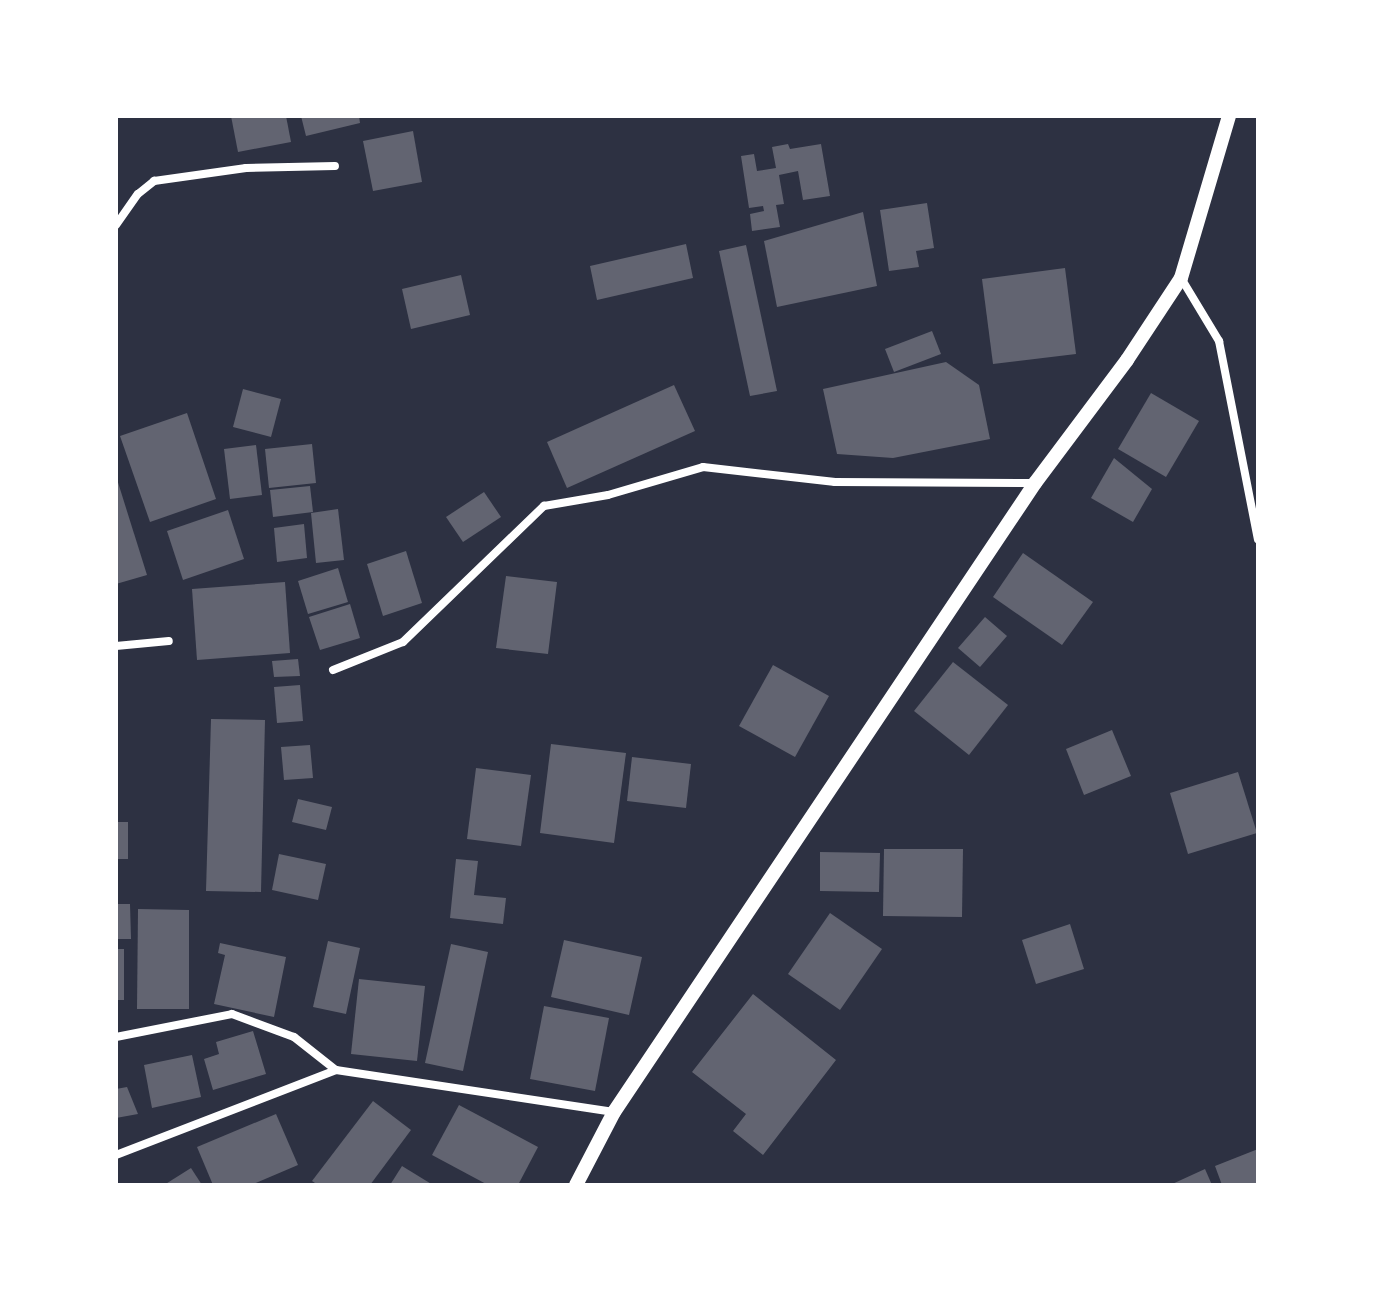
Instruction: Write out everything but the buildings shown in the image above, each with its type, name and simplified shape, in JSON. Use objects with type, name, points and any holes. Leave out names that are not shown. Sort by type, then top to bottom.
[{"type":"street","points":[[576,1185],[614,1112],[1035,483],[1127,360],[1181,278],[1229,116]]},
{"type":"street","points":[[116,225],[138,194],[154,181],[246,168],[335,166]]},
{"type":"street","points":[[1181,278],[1219,341],[1258,539]]},
{"type":"street","points":[[333,670],[403,642],[544,506],[608,495],[703,467],[835,482],[1035,483]]},
{"type":"street","points":[[116,646],[169,641]]},
{"type":"street","points":[[116,1037],[232,1014],[294,1037],[336,1070],[614,1112]]},
{"type":"street","points":[[116,1155],[336,1070]]}]
